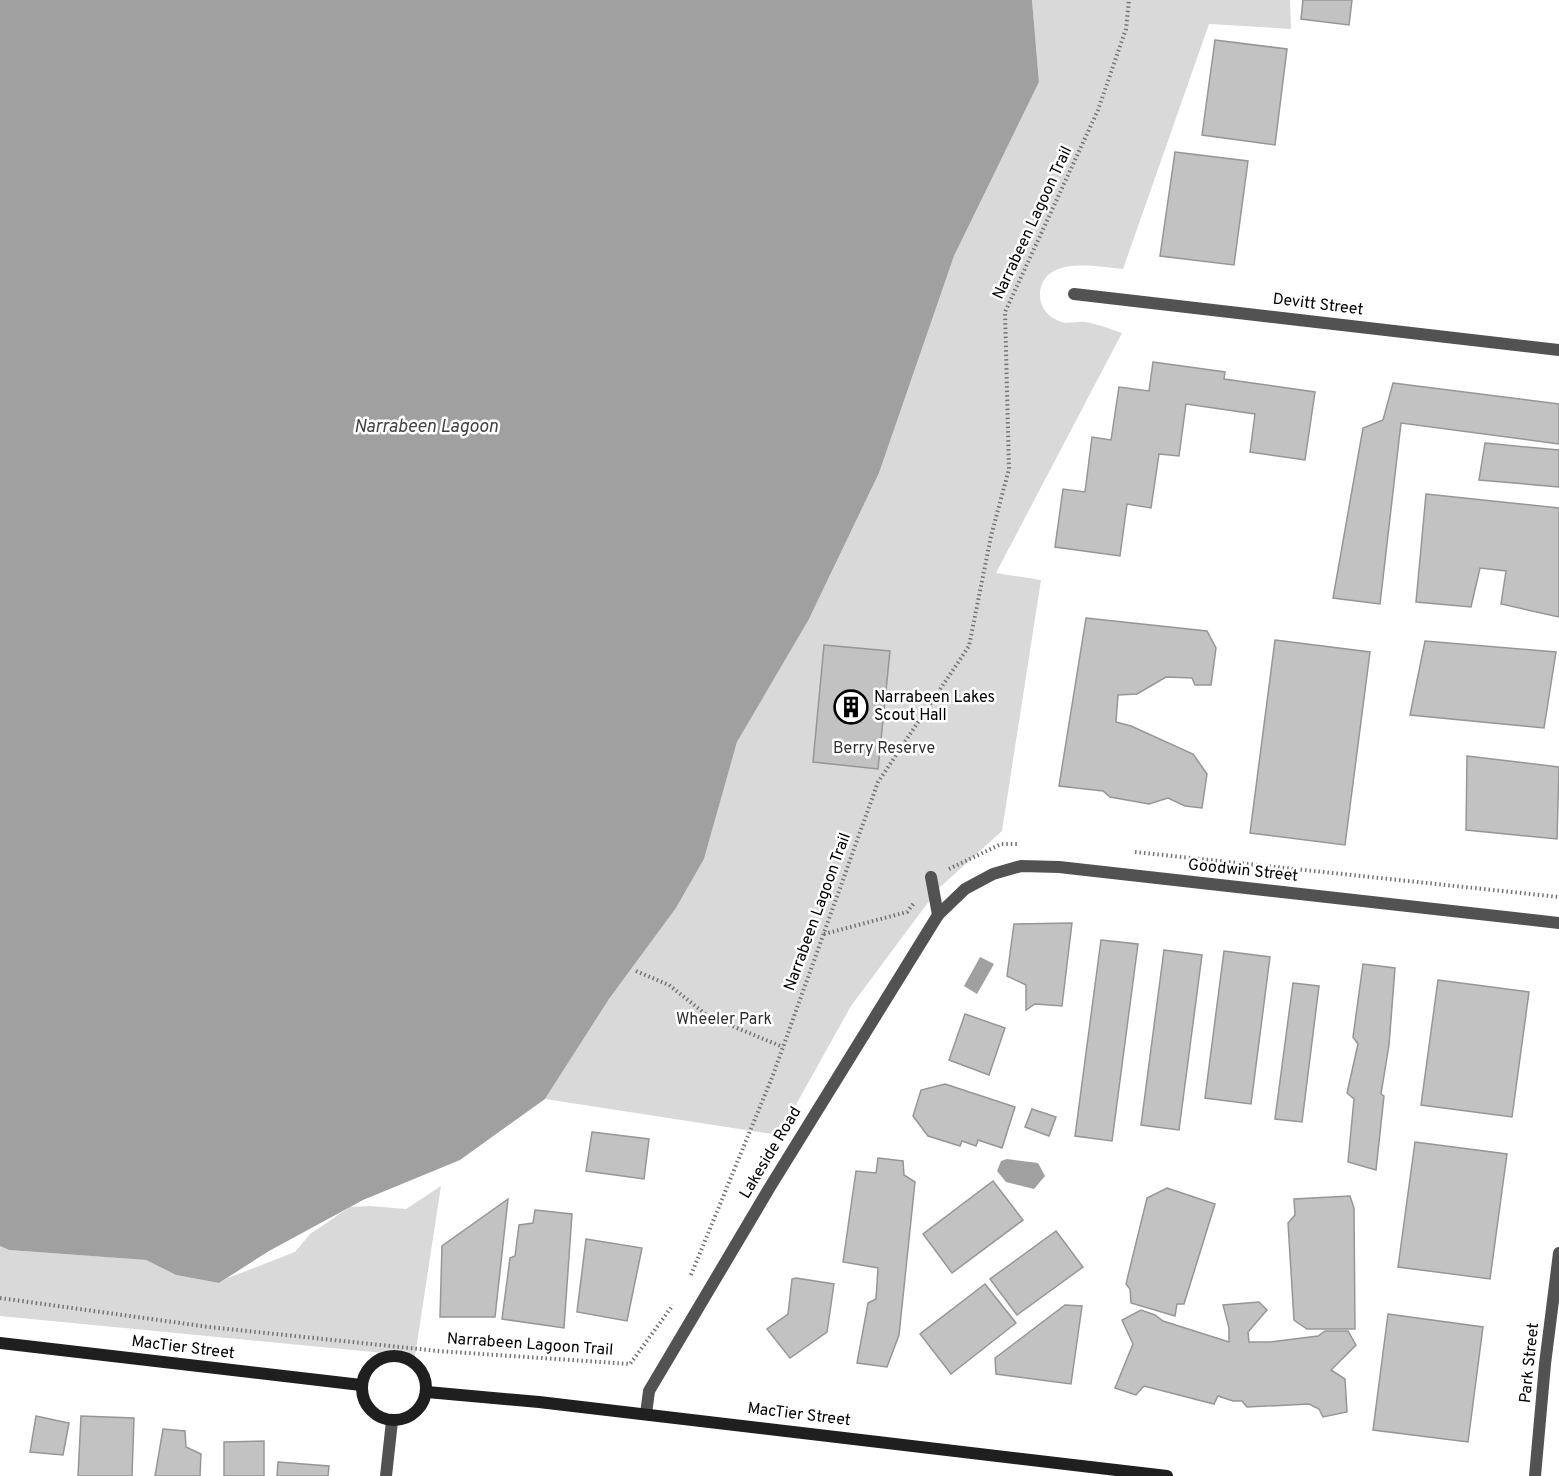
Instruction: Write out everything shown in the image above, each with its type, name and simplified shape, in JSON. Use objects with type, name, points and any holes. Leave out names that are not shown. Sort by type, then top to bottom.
[{"type":"street","name":"Devitt Street","points":[[1074,294],[1559,350]]},
{"type":"street","name":"Goodwin Street","points":[[938,915],[965,889],[993,874],[1021,866],[1059,867],[1559,923]]},
{"type":"street","points":[[931,877],[938,915]]},
{"type":"street","name":"Lakeside Road","points":[[646,1414],[649,1391],[770,1187],[938,915]]},
{"type":"street","name":"Park Street","points":[[1535,1476],[1545,1364],[1559,1253]]},
{"type":"street","name":"MacTier Street","points":[[0,1343],[362,1385]]},
{"type":"street","points":[[388,1356],[398,1356],[408,1358],[423,1372],[427,1392],[418,1410],[402,1420],[392,1421],[382,1418],[366,1405],[362,1395],[362,1385],[370,1366],[388,1356]]},
{"type":"street","name":"MacTier Street","points":[[427,1392],[539,1401],[1167,1476]]},
{"type":"street","points":[[386,1476],[392,1421]]},
{"type":"path","name":"Narrabeen Lagoon Trail","points":[[690,1277],[783,1047],[878,782],[969,646],[991,536],[1008,470],[1005,312],[1098,110],[1126,29],[1129,0]]},
{"type":"path","points":[[636,971],[669,985],[708,1016],[783,1047]]},
{"type":"path","name":"Narrabeen Lagoon Trail","points":[[0,1298],[220,1329],[438,1351],[630,1364],[679,1298]]},
{"type":"green space","name":"Berry Reserve","points":[[1032,0],[1290,0],[1291,29],[1209,24],[1123,269],[1074,266],[1062,268],[1044,280],[1040,292],[1041,300],[1051,317],[1063,322],[1090,323],[1122,333],[996,573],[1041,580],[1002,831],[938,889],[851,1006],[779,1135],[545,1099],[609,999],[676,908],[704,859],[737,742],[812,613],[879,473],[954,256],[1039,82]]},
{"type":"green space","points":[[441,1186],[415,1356],[0,1316],[0,1246],[9,1250],[146,1260],[176,1275],[219,1283],[295,1252],[310,1234],[350,1207],[406,1209]]},
{"type":"water","name":"Narrabeen Lagoon","points":[[0,0],[1032,0],[1039,82],[954,256],[879,473],[809,619],[737,742],[704,859],[676,908],[609,999],[545,1099],[460,1160],[363,1200],[269,1251],[219,1283],[176,1275],[146,1260],[9,1250],[0,1246]]},
{"type":"water","points":[[980,957],[994,964],[977,994],[964,986]]},
{"type":"water","points":[[1007,1159],[1038,1163],[1045,1176],[1034,1189],[1006,1182],[997,1171],[1001,1161]]},
{"type":"building","points":[[1303,0],[1352,0],[1349,25],[1301,19]]},
{"type":"building","points":[[1215,40],[1287,49],[1275,145],[1202,135]]},
{"type":"building","points":[[1175,152],[1248,161],[1234,265],[1160,256]]},
{"type":"building","points":[[1153,362],[1225,372],[1224,379],[1315,392],[1305,460],[1250,452],[1255,414],[1186,404],[1179,456],[1159,454],[1151,508],[1127,504],[1120,556],[1055,547],[1063,489],[1085,492],[1092,437],[1111,440],[1119,387],[1149,391]]},
{"type":"building","points":[[1393,383],[1559,404],[1559,444],[1401,423],[1380,604],[1333,598],[1363,428],[1383,420]]},
{"type":"building","points":[[1485,443],[1559,450],[1559,487],[1479,480]]},
{"type":"building","points":[[1426,494],[1559,508],[1559,617],[1501,604],[1506,571],[1480,568],[1471,607],[1416,602]]},
{"type":"building","points":[[1086,618],[1207,631],[1216,648],[1211,685],[1195,685],[1192,678],[1166,677],[1137,694],[1118,695],[1116,722],[1131,726],[1193,754],[1207,774],[1202,808],[1185,806],[1168,798],[1149,804],[1110,797],[1103,791],[1059,786]]},
{"type":"building","points":[[1275,640],[1370,652],[1345,845],[1250,833]]},
{"type":"building","points":[[1425,641],[1556,652],[1544,728],[1410,715]]},
{"type":"building","name":"Narrabeen Lakes Scout Hall","points":[[824,645],[890,651],[878,769],[813,762]]},
{"type":"building","points":[[1467,756],[1559,767],[1557,839],[1466,830]]},
{"type":"building","points":[[1072,923],[1062,1006],[1035,1004],[1026,1010],[1026,985],[1007,976],[1014,924]]},
{"type":"building","points":[[1101,940],[1138,944],[1112,1141],[1075,1136]]},
{"type":"building","points":[[1164,950],[1202,955],[1179,1130],[1141,1125]]},
{"type":"building","points":[[1224,951],[1270,957],[1251,1104],[1205,1098]]},
{"type":"building","points":[[1363,964],[1395,968],[1389,1045],[1381,1094],[1384,1096],[1376,1170],[1348,1162],[1354,1099],[1347,1093],[1358,1044],[1353,1037]]},
{"type":"building","points":[[1438,980],[1529,992],[1512,1117],[1421,1105]]},
{"type":"building","points":[[1293,983],[1319,986],[1302,1122],[1275,1119]]},
{"type":"building","points":[[965,1014],[1005,1028],[989,1075],[949,1060]]},
{"type":"building","points":[[945,1084],[1015,1107],[1002,1148],[978,1140],[976,1146],[962,1141],[960,1146],[928,1136],[913,1116],[921,1090]]},
{"type":"building","points":[[1032,1109],[1056,1117],[1049,1136],[1025,1127]]},
{"type":"building","points":[[592,1132],[649,1139],[644,1179],[586,1171]]},
{"type":"building","points":[[1415,1142],[1507,1154],[1490,1279],[1398,1267]]},
{"type":"building","points":[[878,1158],[903,1161],[904,1175],[915,1182],[899,1335],[887,1367],[857,1363],[868,1303],[876,1299],[878,1268],[843,1262],[856,1171],[876,1173]]},
{"type":"building","points":[[993,1181],[1023,1220],[952,1273],[923,1234]]},
{"type":"building","points":[[1167,1188],[1215,1204],[1184,1304],[1177,1304],[1175,1316],[1131,1303],[1130,1289],[1126,1284],[1147,1198]]},
{"type":"building","points":[[1350,1196],[1354,1208],[1355,1329],[1307,1329],[1294,1320],[1288,1223],[1295,1215],[1294,1199]]},
{"type":"building","points":[[508,1199],[495,1317],[440,1317],[442,1246]]},
{"type":"building","points":[[535,1210],[572,1214],[564,1328],[502,1319],[510,1258],[515,1256],[519,1225],[533,1223]]},
{"type":"building","points":[[1056,1231],[1083,1267],[1017,1315],[990,1279]]},
{"type":"building","points":[[586,1239],[642,1248],[627,1321],[577,1312]]},
{"type":"building","points":[[792,1279],[834,1284],[827,1332],[790,1358],[767,1329],[788,1314]]},
{"type":"building","points":[[985,1284],[1016,1323],[951,1374],[920,1334]]},
{"type":"building","points":[[1259,1302],[1267,1310],[1248,1332],[1249,1342],[1270,1342],[1318,1336],[1325,1331],[1348,1331],[1356,1345],[1331,1370],[1345,1379],[1347,1412],[1323,1417],[1319,1409],[1309,1404],[1247,1407],[1242,1401],[1233,1401],[1218,1396],[1214,1404],[1144,1386],[1136,1395],[1115,1388],[1133,1344],[1122,1320],[1141,1310],[1163,1321],[1229,1342],[1229,1328],[1223,1305]]},
{"type":"building","points":[[1065,1305],[1082,1306],[1071,1384],[996,1374],[995,1358]]},
{"type":"building","points":[[1388,1314],[1483,1327],[1468,1442],[1373,1430]]},
{"type":"building","points":[[36,1416],[69,1423],[63,1455],[30,1452]]},
{"type":"building","points":[[81,1416],[134,1418],[132,1476],[78,1476]]},
{"type":"building","points":[[163,1429],[185,1431],[186,1447],[201,1454],[200,1476],[155,1476]]},
{"type":"building","points":[[264,1441],[264,1476],[224,1476],[224,1442]]},
{"type":"building","points":[[278,1462],[329,1466],[328,1476],[277,1476]]},
{"type":"place","name":"Narrabeen Lakes Scout Hall","points":[[851,707]]},
{"type":"park label","name":"Wheeler Park","points":[[724,1020]]}]
